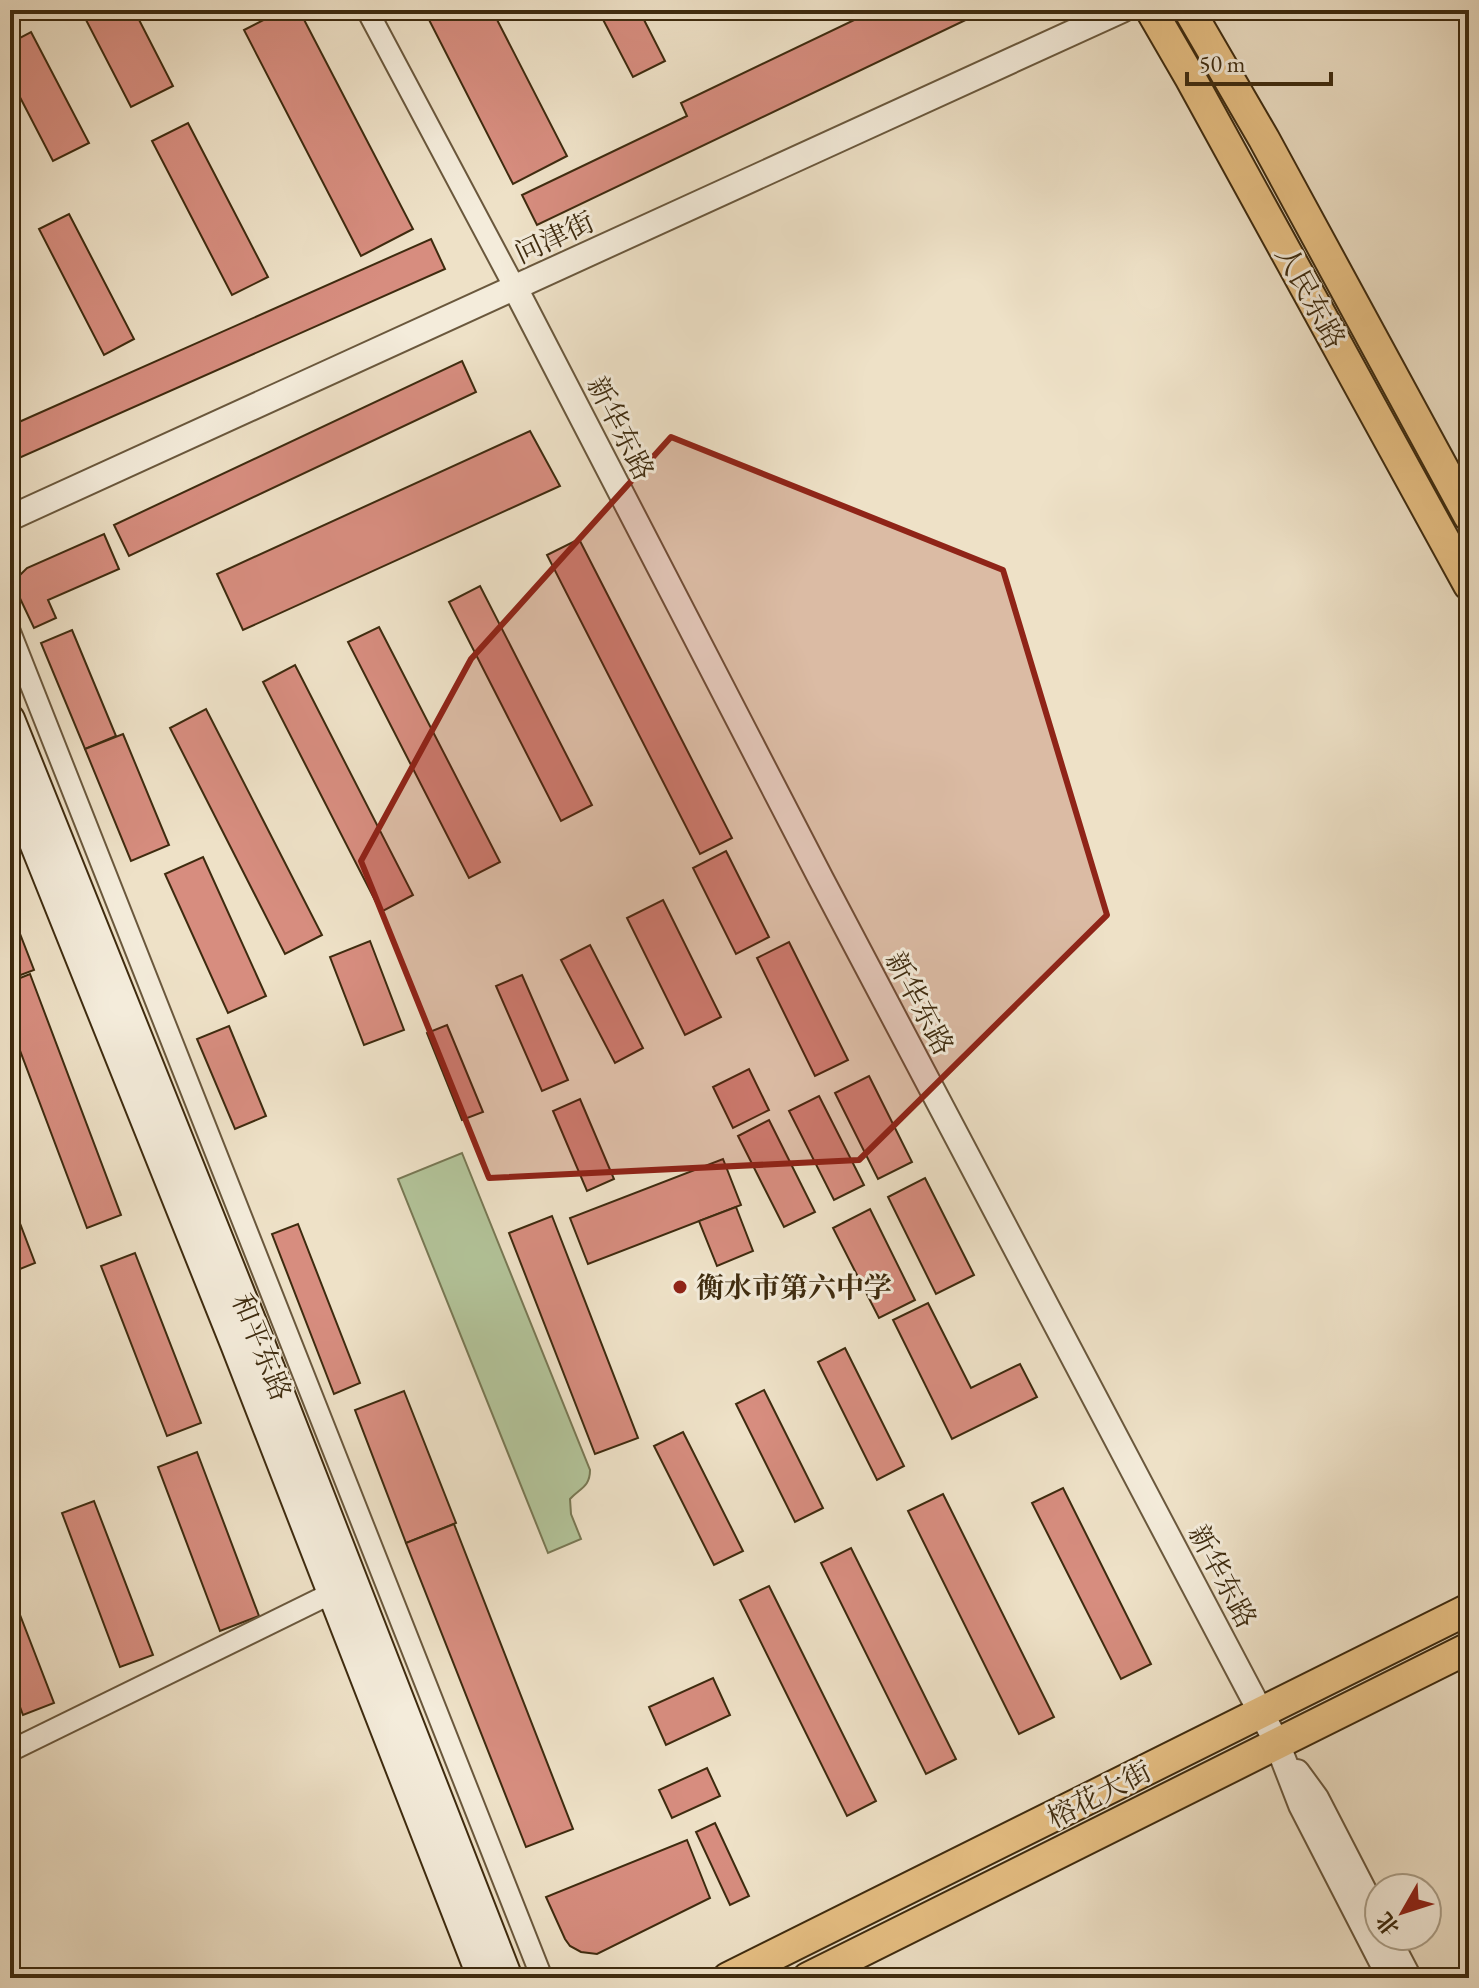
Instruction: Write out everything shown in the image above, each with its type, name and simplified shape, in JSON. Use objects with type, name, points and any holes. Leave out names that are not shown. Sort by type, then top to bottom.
[{"type":"main road","name":"人民东路","points":[[1151,10],[1469,585]]},
{"type":"main road","name":"人民东路","points":[[1189,10],[1264,139],[1469,516]]},
{"type":"main road","name":"和平东路","points":[[10,719],[263,1350],[508,1978]]},
{"type":"main road","name":"和平东路","points":[[10,783],[235,1344],[482,1978]]},
{"type":"main road","name":"榕花大街","points":[[728,1978],[1469,1609]]},
{"type":"main road","name":"榕花大街","points":[[808,1978],[1469,1648]]},
{"type":"street","points":[[367,10],[515,288]]},
{"type":"street","name":"问津街","points":[[10,518],[1122,10]]},
{"type":"street","name":"新华东路","points":[[515,288],[821,879],[1277,1743],[1301,1805],[1390,1978]]},
{"type":"street","points":[[10,632],[542,1978]]},
{"type":"street","points":[[10,1751],[332,1593]]},
{"type":"street","name":"新华东路","points":[[1277,1743],[1316,1798],[1363,1889]]},
{"type":"street","points":[[1395,1952],[1409,1978]]},
{"type":"highlighted area","points":[[671,437],[1003,570],[1107,915],[859,1160],[489,1178],[361,861],[471,659]]},
{"type":"green space","points":[[462,1153],[590,1470],[586,1484],[570,1499],[571,1514],[581,1539],[548,1553],[398,1179]]},
{"type":"building","points":[[101,10],[134,10],[173,86],[131,107],[85,18]]},
{"type":"building","points":[[283,10],[299,10],[413,229],[361,256],[244,30]]},
{"type":"building","points":[[424,10],[492,10],[567,156],[513,184]]},
{"type":"building","points":[[598,10],[639,10],[665,61],[633,77]]},
{"type":"building","points":[[875,10],[971,10],[974,16],[537,225],[522,195],[687,116],[681,103]]},
{"type":"building","points":[[31,32],[89,143],[53,161],[10,78],[10,43]]},
{"type":"building","points":[[188,123],[268,277],[232,295],[152,141]]},
{"type":"building","points":[[69,214],[134,339],[104,355],[39,229]]},
{"type":"building","points":[[431,239],[445,269],[10,462],[10,426]]},
{"type":"building","points":[[462,361],[476,392],[129,556],[114,525]]},
{"type":"building","points":[[530,431],[560,486],[243,630],[217,574]]},
{"type":"building","points":[[104,534],[119,569],[48,600],[56,618],[34,628],[17,592],[20,575],[27,568]]},
{"type":"building","points":[[579,539],[732,838],[700,854],[547,555]]},
{"type":"building","points":[[480,586],[592,805],[561,821],[449,602]]},
{"type":"building","points":[[379,627],[500,862],[469,878],[348,642]]},
{"type":"building","points":[[72,630],[116,736],[85,749],[41,643]]},
{"type":"building","points":[[295,665],[413,895],[381,912],[263,682]]},
{"type":"building","points":[[206,709],[322,935],[285,954],[170,728]]},
{"type":"building","points":[[123,734],[169,845],[131,861],[85,749]]},
{"type":"building","points":[[726,851],[769,937],[736,954],[693,868]]},
{"type":"building","points":[[203,857],[266,996],[228,1013],[165,874]]},
{"type":"building","points":[[663,900],[721,1017],[685,1035],[627,918]]},
{"type":"building","points":[[10,908],[34,970],[10,979]]},
{"type":"building","points":[[370,941],[404,1030],[364,1045],[330,957]]},
{"type":"building","points":[[789,942],[848,1060],[815,1076],[757,958]]},
{"type":"building","points":[[590,945],[643,1048],[615,1063],[561,960]]},
{"type":"building","points":[[30,974],[121,1215],[87,1228],[10,1024],[10,982]]},
{"type":"building","points":[[522,975],[568,1080],[542,1091],[496,986]]},
{"type":"building","points":[[447,1025],[483,1112],[462,1120],[427,1033]]},
{"type":"building","points":[[229,1026],[266,1116],[235,1129],[197,1039]]},
{"type":"building","points":[[749,1069],[769,1110],[733,1128],[713,1087]]},
{"type":"building","points":[[869,1076],[912,1162],[878,1179],[835,1093]]},
{"type":"building","points":[[819,1096],[864,1185],[834,1200],[789,1111]]},
{"type":"building","points":[[580,1099],[614,1179],[587,1191],[553,1111]]},
{"type":"building","points":[[769,1120],[815,1212],[784,1227],[738,1136]]},
{"type":"building","points":[[723,1159],[741,1205],[588,1264],[570,1218]]},
{"type":"building","points":[[925,1178],[974,1275],[936,1294],[888,1197]]},
{"type":"building","points":[[10,1197],[35,1263],[10,1273]]},
{"type":"building","points":[[736,1207],[753,1251],[717,1266],[699,1221]]},
{"type":"building","points":[[870,1209],[915,1300],[879,1318],[833,1228]]},
{"type":"building","points":[[552,1216],[638,1438],[595,1454],[509,1233]]},
{"type":"building","points":[[298,1224],[360,1383],[334,1394],[272,1234]]},
{"type":"building","points":[[135,1253],[201,1423],[167,1436],[101,1266]]},
{"type":"building","points":[[928,1303],[971,1388],[1020,1364],[1037,1397],[952,1439],[893,1320]]},
{"type":"building","points":[[845,1348],[904,1466],[877,1480],[818,1362]]},
{"type":"building","points":[[764,1390],[823,1508],[795,1522],[736,1404]]},
{"type":"building","points":[[404,1391],[456,1523],[406,1543],[355,1410]]},
{"type":"building","points":[[683,1432],[743,1551],[714,1565],[654,1446]]},
{"type":"building","points":[[197,1452],[259,1616],[220,1631],[158,1467]]},
{"type":"building","points":[[1063,1488],[1151,1664],[1121,1679],[1032,1503]]},
{"type":"building","points":[[943,1494],[1054,1717],[1019,1734],[908,1511]]},
{"type":"building","points":[[94,1501],[153,1655],[120,1667],[62,1513]]},
{"type":"building","points":[[454,1524],[573,1829],[526,1847],[406,1543]]},
{"type":"building","points":[[851,1548],[956,1759],[926,1774],[821,1563]]},
{"type":"building","points":[[769,1586],[876,1801],[847,1816],[740,1600]]},
{"type":"building","points":[[10,1589],[54,1703],[23,1715],[10,1680]]},
{"type":"building","points":[[713,1678],[730,1715],[666,1745],[649,1707]]},
{"type":"building","points":[[707,1768],[720,1796],[672,1818],[659,1790]]},
{"type":"building","points":[[715,1823],[749,1896],[730,1905],[696,1832]]},
{"type":"building","points":[[687,1840],[710,1898],[597,1954],[581,1952],[570,1946],[546,1897]]},
{"type":"place","name":"衡水市第六中学","points":[[680,1287]]}]
